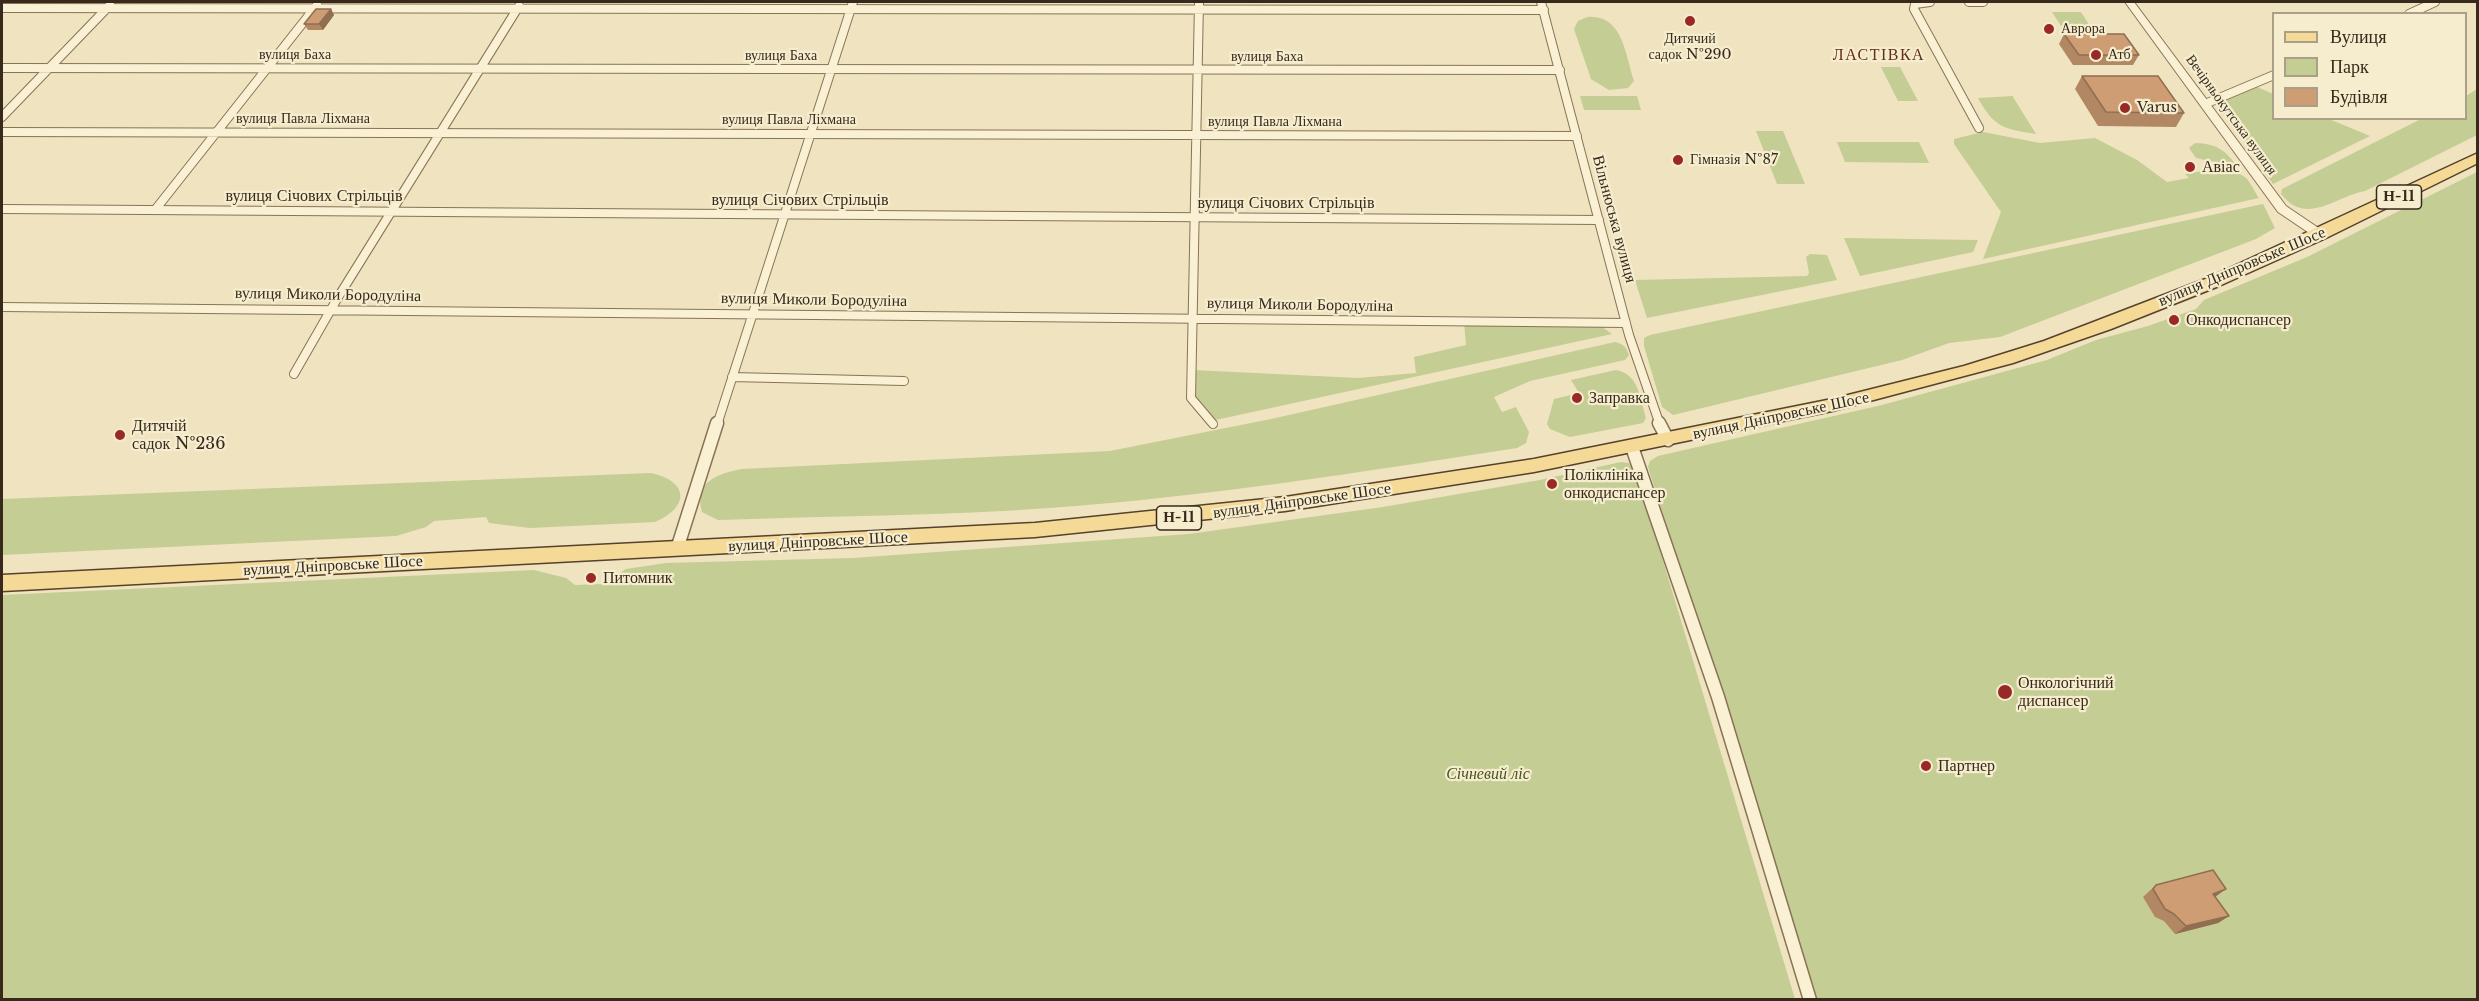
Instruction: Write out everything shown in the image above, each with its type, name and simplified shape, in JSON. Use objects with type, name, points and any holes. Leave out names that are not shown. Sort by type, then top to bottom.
[{"type":"main road","name":"вулиця Дніпровське Шосе","points":[[2,583],[1035,530],[1168,519],[1304,502],[1555,463],[1876,395],[2035,350],[2227,276],[2478,157]]},
{"type":"street","points":[[1930,2],[1915,4],[1914,9],[1979,128]]},
{"type":"street","points":[[1969,2],[1983,2]]},
{"type":"street","name":"Вечірньокутська вулиця","points":[[2130,2],[2282,209],[2319,234]]},
{"type":"street","points":[[2413,12],[2435,2]]},
{"type":"street","points":[[2,117],[110,5]]},
{"type":"street","points":[[2,8],[110,5],[1542,6]]},
{"type":"street","points":[[155,210],[317,5]]},
{"type":"street","points":[[294,374],[331,310],[520,5]]},
{"type":"street","points":[[677,549],[852,5]]},
{"type":"street","points":[[1199,6],[1191,398],[1214,424]]},
{"type":"street","name":"Вільнюська вулиця","points":[[1542,6],[1626,323],[1658,421],[1668,440]]},
{"type":"street","name":"вулиця Баха","points":[[2,68],[1560,70]]},
{"type":"street","points":[[2205,104],[2272,76]]},
{"type":"street","name":"вулиця Павла Ліхмана","points":[[2,132],[1577,136]]},
{"type":"street","name":"вулиця Січових Стрільців","points":[[2,209],[1599,220]]},
{"type":"street","name":"вулиця Миколи Бородуліна","points":[[2,307],[1626,323]]},
{"type":"street","points":[[732,377],[904,381]]},
{"type":"street","points":[[1632,447],[1718,697],[1810,999]]},
{"type":"green space","points":[[2052,12],[2081,12],[2090,26],[2061,26]]},
{"type":"green space","points":[[1587,17],[1599,18],[1608,22],[1621,38],[1634,81],[1628,88],[1609,90],[1591,79],[1574,29],[1578,21]]},
{"type":"green space","points":[[1881,67],[1900,67],[1918,101],[1898,101]]},
{"type":"green space","points":[[2253,85],[2272,94],[2272,120],[2331,120],[2370,136],[2273,184],[2218,105],[2219,100]]},
{"type":"green space","points":[[2477,89],[2477,135],[2365,191],[2322,207],[2301,208],[2291,204],[2281,194],[2282,189],[2419,120],[2467,120],[2467,95]]},
{"type":"green space","points":[[1580,96],[1637,96],[1641,110],[1584,110]]},
{"type":"green space","points":[[2013,96],[2036,134],[2001,125],[1989,115],[1978,98]]},
{"type":"green space","points":[[1756,131],[1783,131],[1805,184],[1777,184]]},
{"type":"green space","points":[[1983,132],[2040,143],[2095,138],[2137,160],[2167,182],[2189,178],[2185,174],[2217,170],[2233,172],[2246,178],[2259,198],[1983,259],[2001,212],[1954,144],[1954,139]]},
{"type":"green space","points":[[1837,142],[1919,142],[1929,163],[1845,162]]},
{"type":"green space","points":[[2195,143],[2220,149],[2238,167],[2196,158],[2189,148]]},
{"type":"green space","points":[[2477,172],[2477,999],[1816,999],[1648,467],[1650,461],[1658,456],[1882,405],[2047,360],[2096,340],[2148,326],[2196,309],[2204,300],[2307,257]]},
{"type":"green space","points":[[2263,204],[2275,228],[2256,239],[2000,337],[1949,343],[1902,360],[1673,415],[1662,407],[1644,346],[1644,338],[1650,335]]},
{"type":"green space","points":[[1844,238],[1978,240],[1973,252],[1860,276]]},
{"type":"green space","points":[[1810,254],[1827,255],[1837,280],[1647,318],[1635,280],[1807,276],[1809,273],[1806,257]]},
{"type":"green space","points":[[1464,322],[1597,323],[1612,334],[1211,421],[1191,398],[1192,370],[1358,378],[1416,373],[1414,357],[1466,345]]},
{"type":"green space","points":[[1615,342],[1623,345],[1627,350],[1629,355],[1625,360],[1530,381],[1494,397],[1502,412],[1516,407],[1529,432],[1526,443],[1517,448],[1225,491],[1008,511],[718,520],[702,512],[700,502],[701,493],[709,481],[742,469],[1110,451],[1271,419]]},
{"type":"green space","points":[[1616,370],[1630,376],[1634,382],[1646,418],[1643,423],[1570,437],[1550,429],[1547,424],[1554,399],[1579,393],[1571,380]]},
{"type":"green space","name":"Січневий ліс","points":[[1621,462],[1629,463],[1635,468],[1795,999],[2,999],[2,595],[534,570],[566,578],[575,585],[603,584],[626,569],[666,563],[853,558],[1189,534],[1383,507],[1540,480]]},
{"type":"green space","points":[[651,473],[673,482],[680,495],[679,502],[674,509],[655,522],[530,528],[489,523],[486,517],[434,521],[426,527],[396,536],[2,555],[2,499]]},
{"type":"building","points":[[316,9],[331,9],[319,24],[304,24]]},
{"type":"building","points":[[2064,34],[2124,34],[2139,55],[2079,55]]},
{"type":"building","points":[[2082,76],[2158,76],[2184,113],[2106,112]]},
{"type":"building","points":[[2213,870],[2226,889],[2213,894],[2229,916],[2186,926],[2165,909],[2153,889],[2156,885]]},
{"type":"place","name":"Дитячий садок №290","points":[[1690,21]]},
{"type":"place","name":"Аврора","points":[[2049,29]]},
{"type":"place","name":"Атб","points":[[2096,55]]},
{"type":"place","name":"Varus","points":[[2125,108]]},
{"type":"place","name":"Гімназія №87","points":[[1678,160]]},
{"type":"place","name":"Авіас","points":[[2190,167]]},
{"type":"place","name":"Онкодиспансер","points":[[2174,320]]},
{"type":"place","name":"Заправка","points":[[1577,398]]},
{"type":"place","name":"Дитячій садок №236","points":[[120,435]]},
{"type":"place","name":"Поліклініка онкодиспансер","points":[[1552,484]]},
{"type":"place","name":"Питомник","points":[[591,578]]},
{"type":"place","name":"Онкологічний диспансер","points":[[2005,692]]},
{"type":"place","name":"Партнер","points":[[1926,766]]},
{"type":"district","name":"ЛАСТІВКА","points":[[1879,55]]}]
